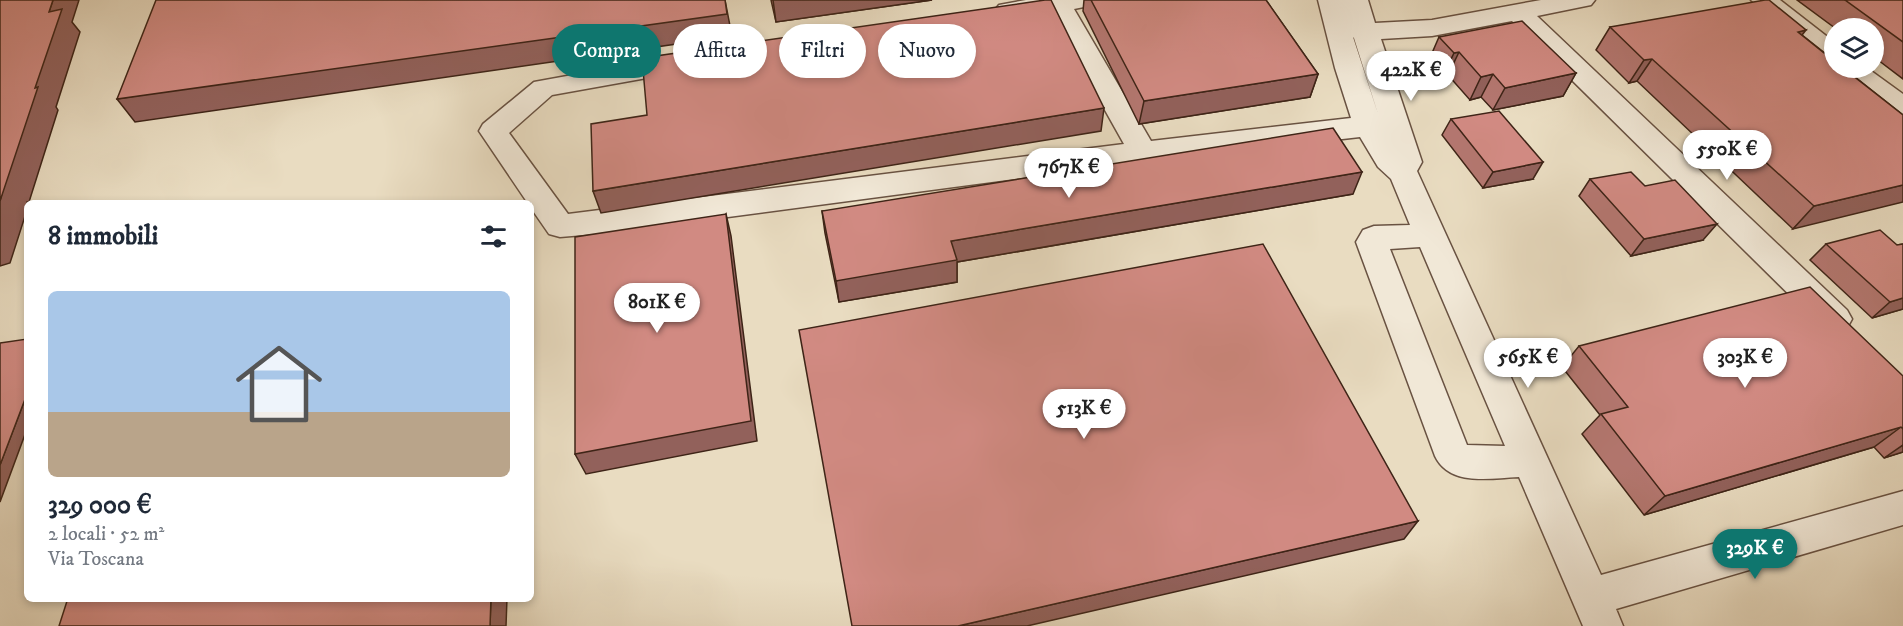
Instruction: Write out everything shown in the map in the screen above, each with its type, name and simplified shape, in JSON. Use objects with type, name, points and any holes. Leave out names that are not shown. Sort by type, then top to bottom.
[{"type":"street","points":[[979,15],[1085,0]]},
{"type":"street","points":[[1331,0],[1353,82],[1369,126],[1392,166],[1403,173],[1597,612],[1903,508]]},
{"type":"street","points":[[1343,0],[1348,20],[1363,32]]},
{"type":"street","points":[[1355,0],[1363,32],[1407,162],[1403,173]]},
{"type":"street","points":[[1353,82],[1363,71],[1354,39],[1363,32],[1432,28],[1582,0]]},
{"type":"street","points":[[1764,0],[1824,47]]},
{"type":"street","points":[[1058,4],[1143,152]]},
{"type":"street","points":[[1518,12],[1852,335]]},
{"type":"street","points":[[673,66],[544,88],[493,131],[560,226],[607,222],[1143,152],[1369,126]]},
{"type":"street","points":[[1863,78],[1903,108]]},
{"type":"street","points":[[1431,235],[1374,238],[1371,242],[1453,456],[1465,463],[1530,461]]},
{"type":"building","points":[[0,0],[53,0],[49,12],[62,9],[0,201]]},
{"type":"building","points":[[156,0],[725,0],[727,14],[655,24],[552,24],[552,38],[117,99]]},
{"type":"building","points":[[1051,0],[1104,108],[593,191],[591,124],[647,115],[644,78],[661,78],[661,55],[673,54],[673,78],[767,78],[767,40],[779,38],[779,78],[866,78],[866,26],[878,24],[878,78],[976,78],[976,24],[878,24]]},
{"type":"building","points":[[1091,0],[1266,0],[1318,74],[1144,101]]},
{"type":"building","points":[[1769,0],[1806,30],[1798,32],[1824,53],[1824,78],[1856,78],[1903,115],[1903,185],[1814,206],[1652,59],[1644,60],[1610,27]]},
{"type":"building","points":[[1845,0],[1903,0],[1903,42],[1884,28],[1884,18],[1870,18]]},
{"type":"building","points":[[1522,21],[1576,73],[1505,88],[1493,74],[1481,77],[1459,52],[1454,53],[1439,37]]},
{"type":"building","points":[[1499,111],[1543,162],[1493,172],[1451,119]]},
{"type":"building","points":[[1333,128],[1362,172],[951,241],[957,260],[836,281],[822,211]]},
{"type":"building","points":[[1631,172],[1645,186],[1675,180],[1717,224],[1644,239],[1590,179]]},
{"type":"building","points":[[726,214],[751,421],[575,454],[575,237]]},
{"type":"building","points":[[1880,230],[1897,245],[1903,244],[1903,298],[1890,302],[1826,244]]},
{"type":"building","points":[[1263,244],[1418,521],[958,626],[852,626],[799,330]]},
{"type":"building","points":[[1810,287],[1903,376],[1903,429],[1901,427],[1665,496],[1601,414],[1628,407],[1579,346]]},
{"type":"building","points":[[24,339],[24,402],[0,465],[0,343]]},
{"type":"building","points":[[67,602],[491,602],[490,626],[59,626]]}]
